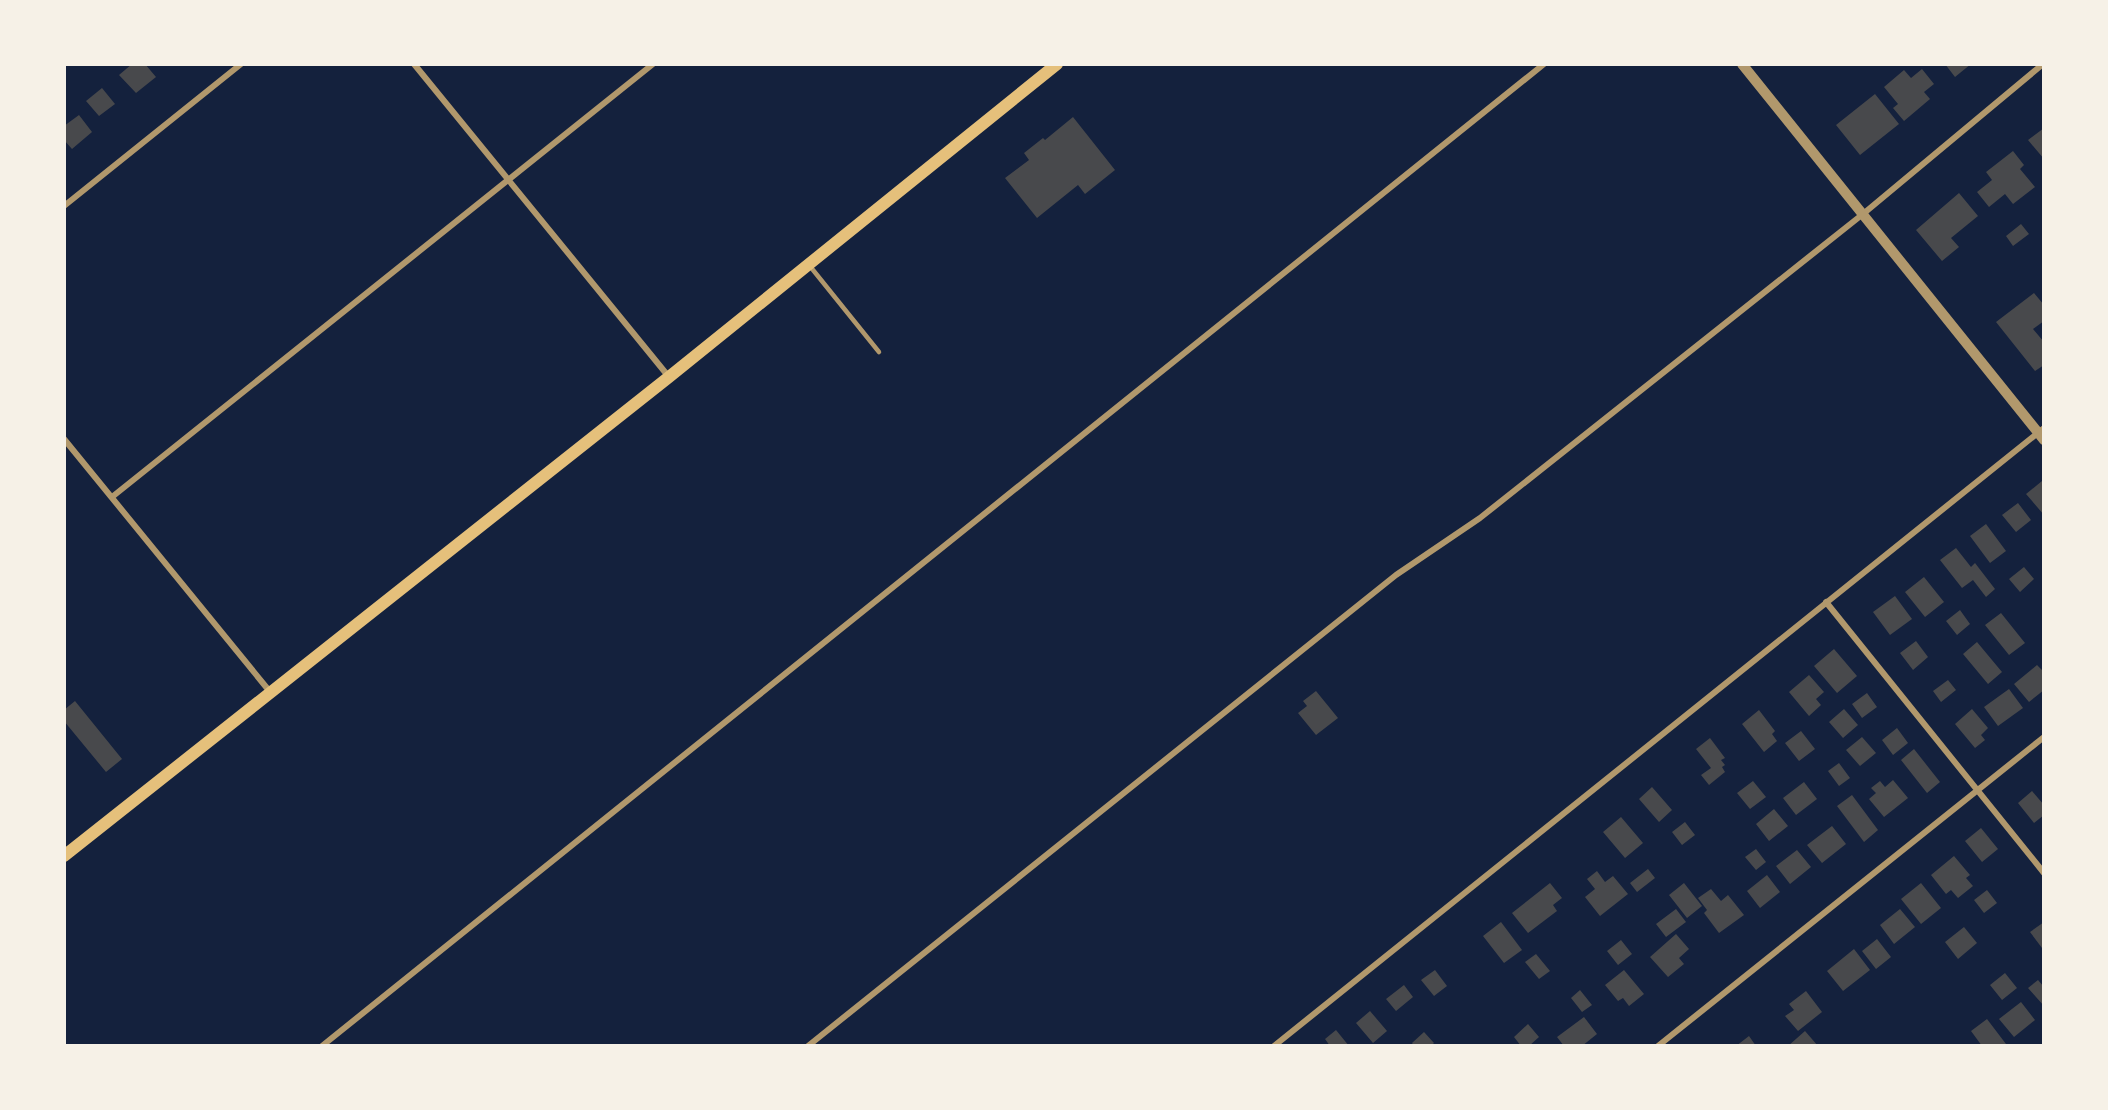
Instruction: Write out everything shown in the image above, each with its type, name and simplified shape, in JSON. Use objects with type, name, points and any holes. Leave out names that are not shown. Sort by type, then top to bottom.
[{"type":"main road","points":[[64,856],[669,377],[1058,64]]},
{"type":"street","points":[[64,206],[241,64]]},
{"type":"street","points":[[414,64],[669,377]]},
{"type":"street","points":[[112,497],[652,64]]},
{"type":"street","points":[[322,1046],[1544,64]]},
{"type":"street","points":[[1274,1046],[1827,602],[2041,434],[1742,64]]},
{"type":"street","points":[[808,1046],[1396,575],[1480,518],[1863,214],[2043,64]]},
{"type":"street","points":[[64,439],[271,694]]},
{"type":"street","points":[[1827,602],[2043,873]]},
{"type":"street","points":[[1658,1046],[2043,737]]},
{"type":"lane","points":[[809,264],[879,352]]},
{"type":"building","points":[[132,64],[145,64],[156,77],[136,93],[119,75]]},
{"type":"building","points":[[1945,64],[1971,64],[1955,77]]},
{"type":"building","points":[[1922,69],[1934,84],[1924,92],[1930,99],[1904,121],[1893,108],[1898,104],[1884,87],[1904,70],[1911,78]]},
{"type":"building","points":[[102,88],[115,104],[99,116],[86,101]]},
{"type":"building","points":[[1875,94],[1899,124],[1860,155],[1836,125]]},
{"type":"building","points":[[79,115],[92,132],[72,149],[64,140],[64,126]]},
{"type":"building","points":[[1073,117],[1115,170],[1085,194],[1078,185],[1037,218],[1005,178],[1029,160],[1024,153],[1043,138],[1045,140]]},
{"type":"building","points":[[2044,128],[2044,159],[2028,140]]},
{"type":"building","points":[[2013,151],[2024,165],[2020,169],[2035,187],[2013,204],[2005,194],[1989,207],[1977,192],[1992,180],[1986,172]]},
{"type":"building","points":[[1959,193],[1978,216],[1951,238],[1959,247],[1942,261],[1916,230]]},
{"type":"building","points":[[2021,224],[2029,234],[2013,246],[2006,236]]},
{"type":"building","points":[[2034,293],[2044,305],[2044,321],[2033,329],[2044,342],[2044,365],[2035,371],[1996,322]]},
{"type":"building","points":[[2042,481],[2044,483],[2044,515],[2026,494]]},
{"type":"building","points":[[2018,503],[2031,520],[2016,532],[2002,515]]},
{"type":"building","points":[[1986,524],[2006,551],[1990,563],[1970,536]]},
{"type":"building","points":[[1956,548],[1971,567],[1975,563],[1995,589],[1986,597],[1973,580],[1962,588],[1940,560]]},
{"type":"building","points":[[2024,567],[2034,579],[2020,592],[2009,579]]},
{"type":"building","points":[[1924,577],[1944,602],[1925,617],[1905,592]]},
{"type":"building","points":[[1895,596],[1912,619],[1890,635],[1873,612]]},
{"type":"building","points":[[1960,610],[1970,624],[1957,635],[1946,621]]},
{"type":"building","points":[[2001,613],[2025,643],[2009,655],[1985,625]]},
{"type":"building","points":[[1916,641],[1928,657],[1913,670],[1900,653]]},
{"type":"building","points":[[1977,642],[2002,672],[1988,684],[1963,654]]},
{"type":"building","points":[[1834,649],[1857,676],[1837,693],[1814,666]]},
{"type":"building","points":[[2037,665],[2044,672],[2044,690],[2029,702],[2014,684]]},
{"type":"building","points":[[1809,675],[1824,692],[1816,699],[1821,705],[1809,716],[1789,692]]},
{"type":"building","points":[[1948,680],[1956,690],[1941,702],[1933,691]]},
{"type":"building","points":[[2009,689],[2023,708],[1998,726],[1984,707]]},
{"type":"building","points":[[1316,691],[1338,718],[1316,735],[1298,713],[1307,706],[1303,701]]},
{"type":"building","points":[[1867,693],[1877,707],[1862,718],[1852,704]]},
{"type":"building","points":[[75,701],[122,759],[106,772],[64,721],[64,710]]},
{"type":"building","points":[[1844,709],[1858,725],[1843,738],[1829,722]]},
{"type":"building","points":[[1972,709],[1988,728],[1981,735],[1985,740],[1975,748],[1955,724]]},
{"type":"building","points":[[1759,710],[1775,731],[1772,734],[1777,741],[1764,752],[1742,724]]},
{"type":"building","points":[[1897,728],[1908,743],[1893,755],[1882,740]]},
{"type":"building","points":[[1801,731],[1815,749],[1799,761],[1785,743]]},
{"type":"building","points":[[1862,737],[1876,753],[1860,766],[1846,750]]},
{"type":"building","points":[[1710,738],[1725,758],[1721,760],[1725,765],[1722,767],[1725,772],[1709,785],[1701,775],[1711,768],[1696,749]]},
{"type":"building","points":[[1914,749],[1940,782],[1927,793],[1901,760]]},
{"type":"building","points":[[1839,763],[1850,778],[1839,786],[1828,771]]},
{"type":"building","points":[[1893,780],[1908,798],[1884,817],[1869,799],[1876,793],[1871,788],[1880,781],[1885,787]]},
{"type":"building","points":[[1753,781],[1766,797],[1750,809],[1737,793]]},
{"type":"building","points":[[1804,782],[1817,799],[1796,815],[1783,798]]},
{"type":"building","points":[[1652,787],[1672,810],[1659,822],[1639,799]]},
{"type":"building","points":[[2032,791],[2044,805],[2044,815],[2034,823],[2018,803]]},
{"type":"building","points":[[1852,795],[1878,830],[1864,842],[1837,806]]},
{"type":"building","points":[[1774,809],[1788,826],[1769,841],[1756,824]]},
{"type":"building","points":[[1621,817],[1643,843],[1625,858],[1603,832]]},
{"type":"building","points":[[1685,822],[1695,835],[1682,845],[1672,832]]},
{"type":"building","points":[[1832,826],[1846,844],[1822,863],[1807,845]]},
{"type":"building","points":[[1981,828],[1998,849],[1982,862],[1965,841]]},
{"type":"building","points":[[1756,849],[1766,862],[1756,870],[1745,857]]},
{"type":"building","points":[[1797,850],[1811,867],[1790,884],[1776,866]]},
{"type":"building","points":[[1954,856],[1970,875],[1966,878],[1973,886],[1958,898],[1951,890],[1946,894],[1931,875]]},
{"type":"building","points":[[1648,869],[1655,878],[1637,892],[1630,883]]},
{"type":"building","points":[[1597,871],[1605,882],[1613,876],[1628,894],[1600,916],[1585,897],[1595,889],[1587,879]]},
{"type":"building","points":[[1767,875],[1780,892],[1760,908],[1747,891]]},
{"type":"building","points":[[1550,883],[1562,898],[1553,905],[1557,911],[1528,933],[1512,913]]},
{"type":"building","points":[[1684,883],[1702,906],[1687,918],[1669,895]]},
{"type":"building","points":[[1921,883],[1941,908],[1921,924],[1901,899]]},
{"type":"building","points":[[1711,889],[1721,901],[1728,895],[1744,915],[1719,933],[1704,913],[1707,910],[1698,898]]},
{"type":"building","points":[[1987,890],[1997,903],[1984,913],[1974,900]]},
{"type":"building","points":[[1676,909],[1686,922],[1666,937],[1656,924]]},
{"type":"building","points":[[1900,909],[1915,927],[1894,944],[1880,925]]},
{"type":"building","points":[[1501,922],[1522,950],[1504,963],[1483,936]]},
{"type":"building","points":[[2044,922],[2044,947],[2042,948],[2030,932]]},
{"type":"building","points":[[1964,927],[1977,943],[1958,959],[1945,942]]},
{"type":"building","points":[[1676,934],[1689,949],[1679,958],[1684,964],[1668,977],[1650,957]]},
{"type":"building","points":[[1877,939],[1891,957],[1876,969],[1862,951]]},
{"type":"building","points":[[1621,940],[1632,954],[1618,965],[1607,951]]},
{"type":"building","points":[[1854,949],[1870,970],[1843,991],[1827,971]]},
{"type":"building","points":[[1536,954],[1550,971],[1539,979],[1525,962]]},
{"type":"building","points":[[1435,970],[1447,986],[1434,996],[1421,980]]},
{"type":"building","points":[[1624,970],[1644,994],[1629,1006],[1623,998],[1618,1001],[1605,985]]},
{"type":"building","points":[[2005,973],[2017,988],[2002,1000],[1990,985]]},
{"type":"building","points":[[2038,980],[2044,987],[2044,1006],[2028,988]]},
{"type":"building","points":[[1404,985],[1413,997],[1396,1011],[1386,999]]},
{"type":"building","points":[[1580,990],[1592,1005],[1582,1012],[1571,998]]},
{"type":"building","points":[[1806,991],[1822,1012],[1798,1031],[1785,1016],[1794,1010],[1789,1004]]},
{"type":"building","points":[[2021,1002],[2035,1020],[2014,1037],[1999,1019]]},
{"type":"building","points":[[1370,1011],[1387,1031],[1373,1043],[1356,1023]]},
{"type":"building","points":[[1584,1017],[1597,1034],[1582,1046],[1564,1046],[1557,1037]]},
{"type":"building","points":[[1987,1019],[2006,1044],[2004,1046],[1982,1046],[1971,1031]]},
{"type":"building","points":[[1528,1024],[1539,1037],[1529,1046],[1521,1046],[1514,1037]]},
{"type":"building","points":[[1336,1030],[1349,1046],[1330,1046],[1325,1039]]},
{"type":"building","points":[[1805,1031],[1818,1046],[1788,1046]]},
{"type":"building","points":[[1424,1032],[1434,1043],[1431,1046],[1414,1046],[1412,1043]]},
{"type":"building","points":[[1749,1036],[1756,1046],[1736,1046]]}]
